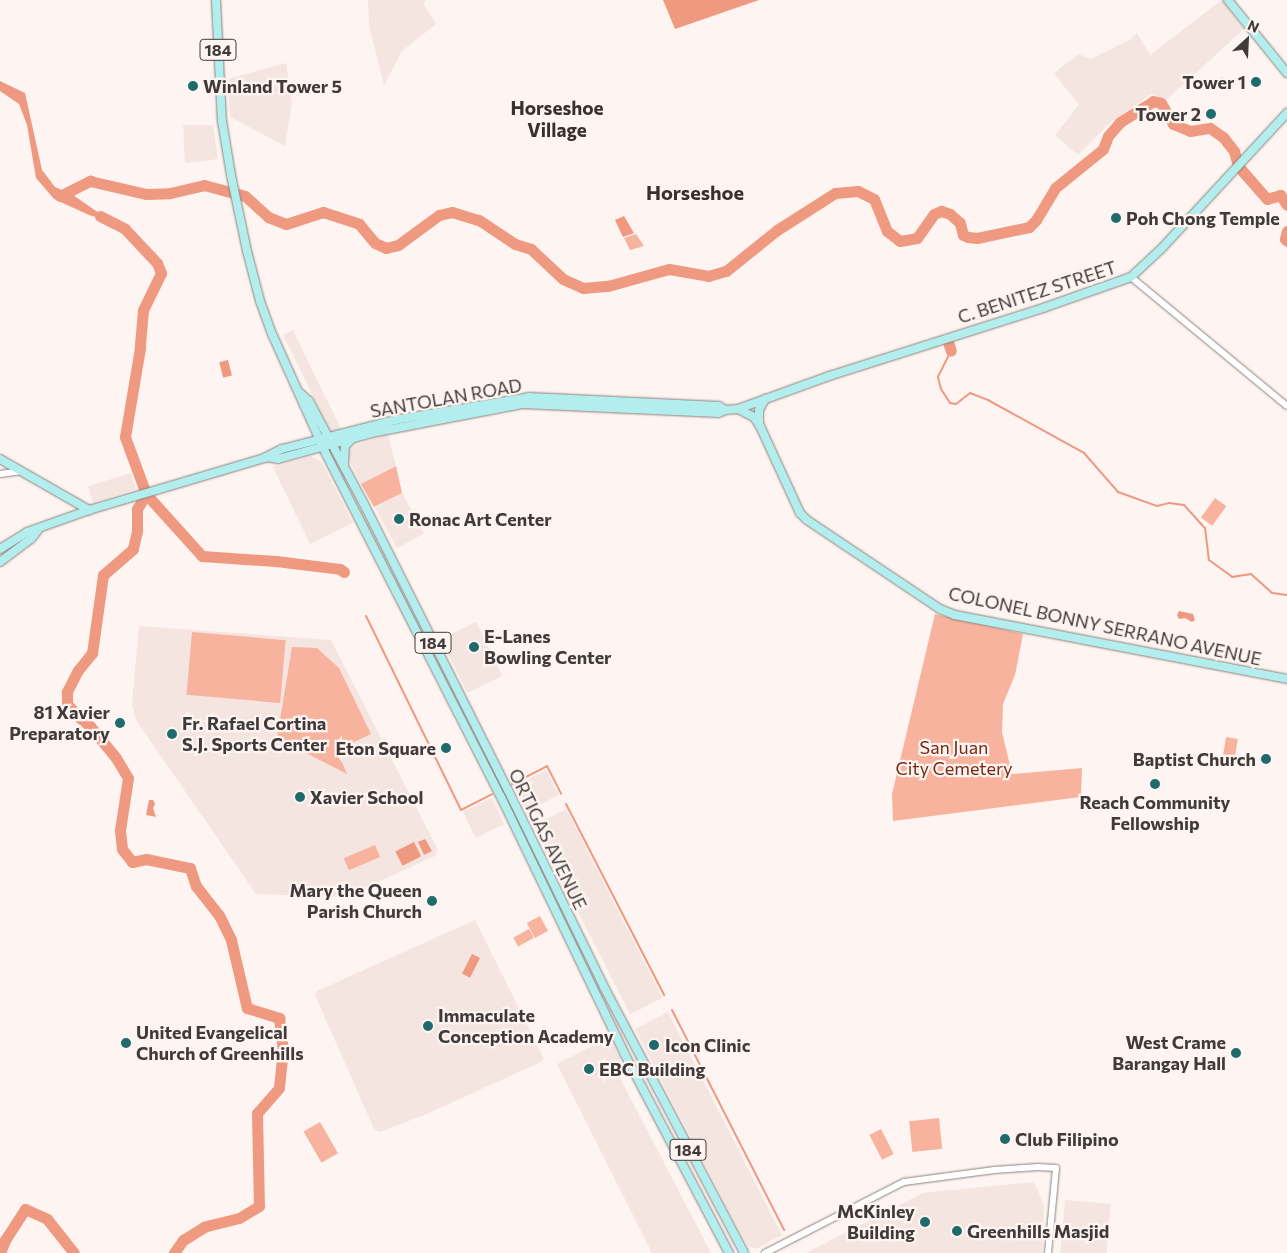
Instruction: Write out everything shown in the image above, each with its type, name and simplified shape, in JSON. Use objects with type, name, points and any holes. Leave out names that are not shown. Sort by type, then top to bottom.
[{"type":"main road","name":"184","points":[[216,0],[222,121],[238,210],[260,301],[273,336],[300,393],[309,401],[325,442]]},
{"type":"main road","points":[[1228,0],[1287,73]]},
{"type":"main road","name":"C. BENITEZ STREET","points":[[738,409],[1131,277],[1162,248],[1287,113]]},
{"type":"main road","name":"SANTOLAN ROAD","points":[[0,562],[31,539],[38,530],[48,523],[266,457],[278,459],[395,420],[530,397],[719,406],[725,410]]},
{"type":"main road","points":[[760,426],[759,410],[765,399]]},
{"type":"main road","name":"SANTOLAN ROAD","points":[[325,442],[355,438],[523,404],[719,413],[725,410],[738,409]]},
{"type":"main road","name":"COLONEL BONNY SERRANO AVENUE","points":[[738,409],[754,417],[760,426],[800,513],[807,520],[940,609],[955,614],[1287,679]]},
{"type":"main road","points":[[344,466],[345,446],[355,438]]},
{"type":"main road","name":"ORTIGAS AVENUE","points":[[325,442],[344,466],[506,786],[605,989],[744,1253]]},
{"type":"main road","name":"ORTIGAS AVENUE","points":[[325,442],[624,1053],[729,1253]]},
{"type":"main road","points":[[0,458],[89,510]]},
{"type":"main road","name":"SANTOLAN ROAD","points":[[0,549],[27,532],[38,530]]},
{"type":"street","points":[[1131,277],[1287,406]]},
{"type":"street","points":[[0,474],[22,471]]},
{"type":"street","points":[[765,1253],[904,1182],[994,1170],[1056,1168],[1048,1253]]},
{"type":"shaded area","points":[[368,0],[426,0],[423,3],[436,24],[402,51],[384,85],[369,26]]},
{"type":"shaded area","points":[[663,0],[759,0],[675,29]]},
{"type":"shaded area","points":[[1222,0],[1244,29],[1166,100],[1151,94],[1111,122],[1078,155],[1055,135],[1079,105],[1054,73],[1079,54],[1091,59],[1131,39],[1137,33],[1150,55]]},
{"type":"shaded area","points":[[286,63],[292,103],[285,146],[230,117],[228,81],[231,78]]},
{"type":"shaded area","points":[[1222,77],[1227,82],[1215,89],[1214,84]]},
{"type":"shaded area","points":[[0,81],[25,93],[42,170],[55,187],[73,195],[112,222],[89,215],[54,199],[36,178],[27,125],[19,104],[0,91]]},
{"type":"shaded area","points":[[183,125],[213,125],[218,159],[185,163]]},
{"type":"shaded area","points":[[624,216],[634,233],[623,237],[615,220]]},
{"type":"shaded area","points":[[293,330],[341,429],[331,432],[283,335]]},
{"type":"shaded area","points":[[228,360],[232,376],[223,378],[219,362]]},
{"type":"shaded area","points":[[388,434],[396,466],[361,484],[351,464],[349,452],[356,445]]},
{"type":"shaded area","points":[[311,456],[321,461],[353,523],[310,544],[273,467]]},
{"type":"shaded area","points":[[131,473],[136,489],[93,502],[88,486]]},
{"type":"shaded area","name":"Ronac Art Center","points":[[402,493],[424,533],[397,548],[375,508]]},
{"type":"shaded area","points":[[1179,611],[1193,614],[1195,620],[1192,622],[1185,618],[1179,619],[1177,615]]},
{"type":"shaded area","points":[[476,622],[502,676],[467,693],[441,639]]},
{"type":"shaded area","name":"Xavier School","points":[[139,626],[331,640],[438,850],[435,856],[345,897],[256,894],[136,720],[132,703]]},
{"type":"shaded area","points":[[546,770],[559,795],[527,811],[514,786]]},
{"type":"shaded area","points":[[492,798],[504,824],[475,838],[463,812]]},
{"type":"shaded area","points":[[149,800],[153,800],[155,804],[153,808],[156,817],[146,815]]},
{"type":"shaded area","points":[[566,809],[662,998],[630,1014],[534,825]]},
{"type":"shaded area","points":[[425,839],[432,851],[424,855],[418,842]]},
{"type":"shaded area","points":[[414,842],[421,856],[403,866],[395,852]]},
{"type":"shaded area","name":"Immaculate Conception Academy","points":[[475,920],[544,1059],[429,1113],[380,1132],[374,1129],[315,995],[317,991]]},
{"type":"shaded area","points":[[472,954],[480,958],[470,978],[462,974]]},
{"type":"shaded area","points":[[668,1012],[782,1235],[756,1249],[748,1246],[635,1029]]},
{"type":"shaded area","points":[[609,1037],[620,1058],[620,1078],[711,1253],[652,1253],[557,1064]]},
{"type":"shaded area","points":[[1034,1182],[1044,1205],[1042,1253],[806,1253],[923,1193]]},
{"type":"shaded area","points":[[1065,1200],[1111,1204],[1107,1253],[1060,1253]]},
{"type":"green space","points":[[636,234],[644,246],[630,250],[624,238]]},
{"type":"green space","points":[[396,466],[402,493],[374,507],[361,484]]},
{"type":"green space","points":[[1215,498],[1226,506],[1212,526],[1201,517]]},
{"type":"green space","name":"San Juan City Cemetery","points":[[935,614],[1023,634],[1015,675],[1003,704],[1002,732],[1012,774],[1082,768],[1081,797],[893,821],[892,794]]},
{"type":"green space","points":[[192,632],[286,640],[280,703],[187,695]]},
{"type":"green space","points":[[292,647],[317,648],[339,668],[371,734],[337,750],[347,774],[277,738]]},
{"type":"green space","points":[[1226,737],[1238,739],[1234,763],[1222,761]]},
{"type":"green space","points":[[375,845],[380,857],[349,870],[344,858]]},
{"type":"green space","points":[[540,916],[548,931],[535,938],[527,923]]},
{"type":"green space","points":[[529,929],[534,938],[518,946],[513,938]]},
{"type":"green space","points":[[939,1118],[942,1149],[912,1152],[909,1121]]},
{"type":"green space","points":[[320,1122],[338,1153],[322,1163],[304,1132]]},
{"type":"green space","points":[[881,1129],[894,1154],[882,1160],[869,1135]]},
{"type":"waterway","points":[[60,196],[90,181],[146,194],[170,193],[204,185],[245,196],[268,217],[286,224],[323,212],[359,224],[375,243],[386,248],[398,245],[439,215],[452,212],[479,220],[515,244],[531,249],[563,279],[583,288],[608,286],[669,269],[708,276],[726,271],[777,230],[835,193],[858,191],[874,199],[887,231],[900,241],[917,238],[934,214],[941,211],[950,214],[960,223],[963,235],[968,237],[977,238],[1029,227],[1036,220],[1055,188],[1103,149],[1108,136],[1120,122],[1153,101],[1161,103],[1173,124],[1190,131],[1210,128],[1223,137],[1234,151],[1238,166],[1267,199],[1280,195],[1287,205]]},
{"type":"waterway","points":[[100,216],[125,229],[157,263],[161,273],[143,310],[140,348],[125,437],[146,494],[202,556],[276,561],[340,569],[344,572]]},
{"type":"waterway","points":[[1287,231],[1285,239],[1287,241]]},
{"type":"waterway","points":[[948,342],[951,351]]},
{"type":"waterway","points":[[951,351],[938,377],[941,389],[950,403],[956,404],[970,393],[988,400],[1084,453],[1118,492],[1157,506],[1169,503],[1184,505],[1205,528],[1209,560],[1232,577],[1251,574],[1272,593],[1287,595]]},
{"type":"waterway","points":[[146,494],[137,509],[137,531],[133,549],[103,575],[92,653],[78,670],[67,692],[67,704],[90,726],[116,758],[128,778],[120,830],[122,849],[132,862],[146,859],[190,868],[196,886],[219,915],[231,940],[247,1008],[279,1018],[283,1049],[279,1088],[257,1113],[259,1206],[239,1218],[204,1227],[183,1240],[174,1253]]},
{"type":"waterway","points":[[366,616],[461,810],[492,794]]},
{"type":"waterway","points":[[512,784],[547,766],[561,794]]},
{"type":"waterway","points":[[566,804],[664,995]]},
{"type":"waterway","points":[[672,1010],[784,1230]]},
{"type":"waterway","points":[[0,1253],[5,1240],[25,1209],[47,1219],[74,1253]]},
{"type":"place","name":"Tower 1","points":[[1256,82]]},
{"type":"place","name":"Winland Tower 5","points":[[193,86]]},
{"type":"place","name":"Tower 2","points":[[1211,114]]},
{"type":"place","name":"Poh Chong Temple","points":[[1116,218]]},
{"type":"place","name":"Ronac Art Center","points":[[399,519]]},
{"type":"place","name":"E-Lanes Bowling Center","points":[[474,647]]},
{"type":"place","name":"81 Xavier Preparatory","points":[[120,723]]},
{"type":"place","name":"Fr. Rafael Cortina S.J. Sports Center","points":[[172,734]]},
{"type":"place","name":"Eton Square","points":[[446,748]]},
{"type":"place","name":"Baptist Church","points":[[1266,759]]},
{"type":"place","name":"Reach Community Fellowship","points":[[1155,784]]},
{"type":"place","name":"Xavier School","points":[[300,797]]},
{"type":"place","name":"Mary the Queen Parish Church","points":[[432,901]]},
{"type":"place","name":"Immaculate Conception Academy","points":[[428,1026]]},
{"type":"place","name":"United Evangelical Church of Greenhills","points":[[126,1043]]},
{"type":"place","name":"Icon Clinic","points":[[654,1045]]},
{"type":"place","name":"West Crame Barangay Hall","points":[[1236,1053]]},
{"type":"place","name":"EBC Building","points":[[589,1069]]},
{"type":"place","name":"Club Filipino","points":[[1005,1139]]},
{"type":"place","name":"McKinley Building","points":[[925,1222]]},
{"type":"place","name":"Greenhills Masjid","points":[[957,1231]]},
{"type":"district","name":"Horseshoe Village","points":[[557,119]]},
{"type":"district","name":"Horseshoe","points":[[695,192]]}]
